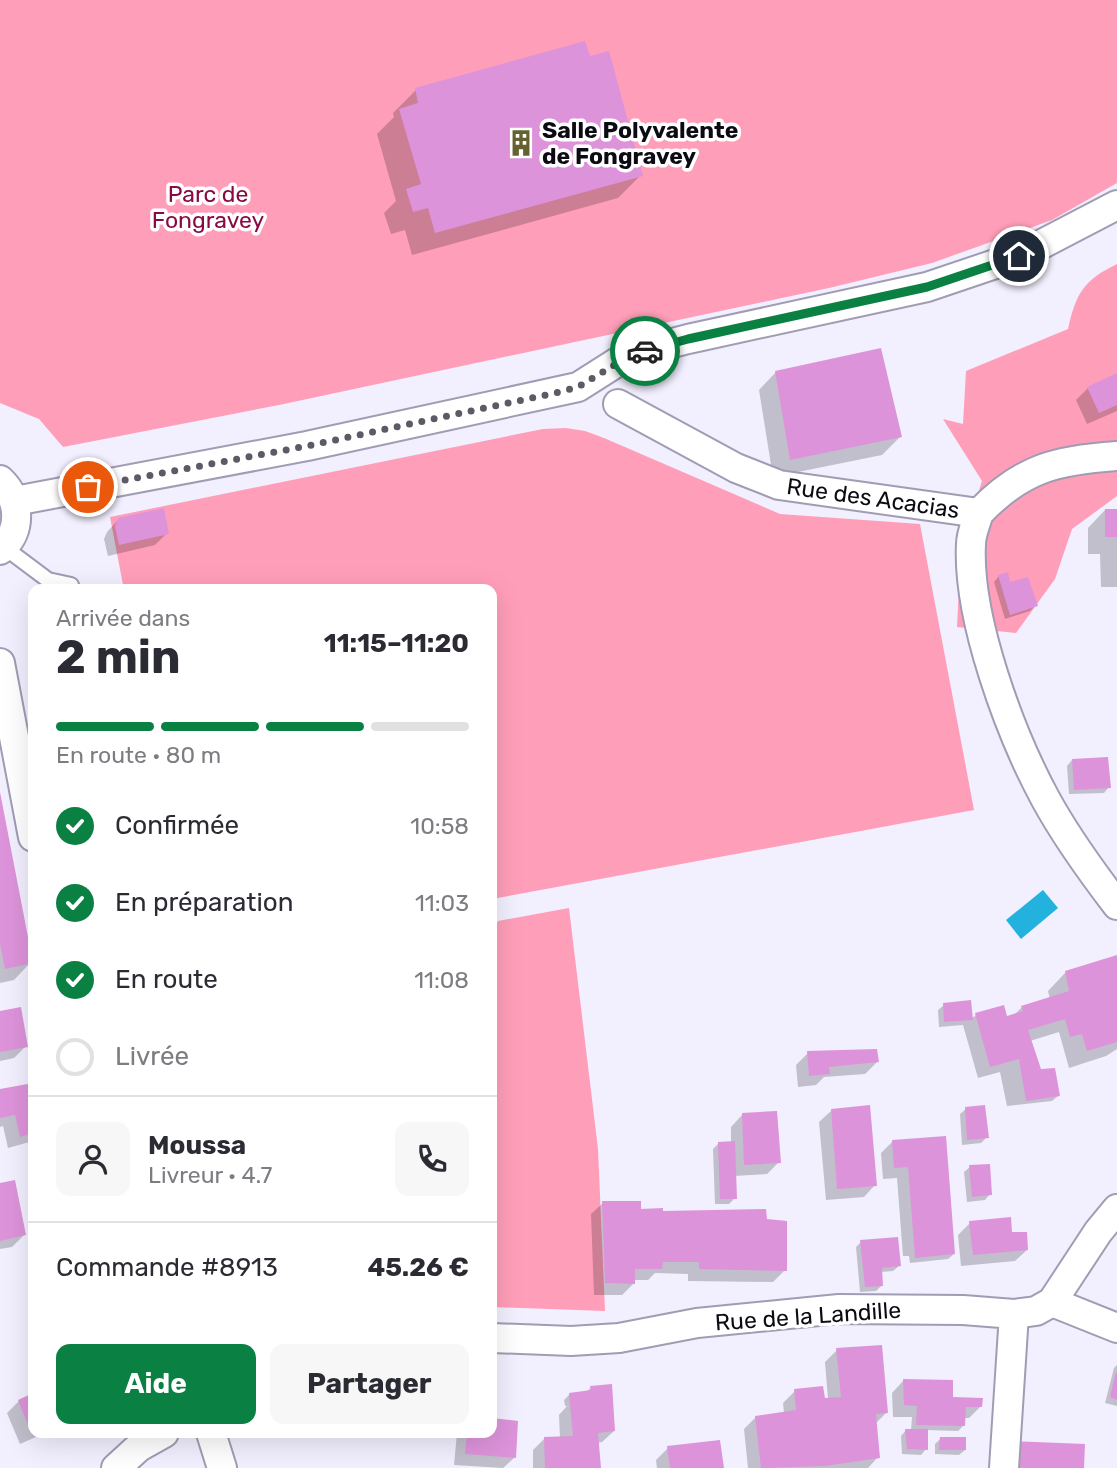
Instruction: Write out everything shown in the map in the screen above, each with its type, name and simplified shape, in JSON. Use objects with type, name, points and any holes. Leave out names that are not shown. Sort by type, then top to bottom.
[{"type":"street","points":[[2,548],[12,537],[16,525],[8,491],[307,446],[578,387],[631,355],[688,339],[927,287],[1019,256],[1117,205]]},
{"type":"street","name":"Rue des Acacias","points":[[618,404],[736,468],[779,485],[979,513]]},
{"type":"street","name":"Rue des Acacias","points":[[1117,456],[1061,462],[1024,476],[996,495],[979,513],[971,541],[971,567],[978,614],[1013,729],[1045,799],[1117,905]]},
{"type":"street","points":[[0,663],[28,810]]},
{"type":"street","points":[[1117,1209],[1098,1232],[1052,1302],[1117,1328]]},
{"type":"street","name":"Rue de la Landille","points":[[497,1338],[571,1341],[619,1338],[696,1323],[839,1309],[963,1310],[1014,1314],[1036,1311],[1052,1302]]},
{"type":"street","points":[[1004,1468],[1014,1314]]},
{"type":"street","points":[[116,1468],[139,1447],[155,1438]]},
{"type":"street","points":[[213,1438],[222,1468]]},
{"type":"lane","points":[[2,548],[48,580],[66,584]]},
{"type":"green space","name":"Parc de Fongravey","points":[[0,0],[1117,0],[1117,183],[1052,220],[932,263],[829,288],[279,405],[63,447],[39,419],[0,403]]},
{"type":"green space","points":[[1117,264],[1117,496],[1072,529],[1055,579],[1016,633],[957,627],[961,548],[982,481],[943,419],[963,424],[966,371],[1068,329],[1074,306],[1083,289],[1097,276]]},
{"type":"green space","points":[[543,429],[585,431],[780,514],[920,524],[974,810],[497,898],[497,584],[123,584],[110,517]]},
{"type":"green space","points":[[569,908],[598,1149],[605,1311],[497,1307],[498,921]]},
{"type":"water","points":[[1043,890],[1058,908],[1021,939],[1006,920]]},
{"type":"building","name":"Salle Polyvalente de Fongravey","points":[[585,41],[590,56],[609,51],[643,176],[435,233],[428,208],[413,212],[406,189],[421,184],[399,109],[418,103],[415,88]]},
{"type":"building","points":[[881,348],[902,437],[790,460],[775,371]]},
{"type":"building","points":[[1117,373],[1117,405],[1099,413],[1087,387]]},
{"type":"building","points":[[164,508],[169,534],[119,545],[115,526],[118,518]]},
{"type":"building","points":[[1105,509],[1117,509],[1117,537],[1105,537]]},
{"type":"building","points":[[1008,572],[1010,582],[1028,577],[1038,606],[1010,615],[998,575]]},
{"type":"building","points":[[1108,757],[1111,788],[1074,790],[1072,759]]},
{"type":"building","points":[[0,792],[28,937],[28,964],[5,969],[0,944]]},
{"type":"building","points":[[1117,955],[1117,1042],[1087,1051],[1082,1034],[1070,1037],[1065,1019],[1028,1030],[1041,1069],[1055,1068],[1060,1096],[1026,1101],[1019,1059],[990,1067],[975,1013],[1004,1005],[1007,1016],[1023,1011],[1021,1006],[1069,991],[1065,971]]},
{"type":"building","points":[[971,1000],[973,1020],[944,1022],[943,1003]]},
{"type":"building","points":[[21,1007],[28,1047],[0,1052],[0,1011]]},
{"type":"building","points":[[877,1049],[879,1062],[829,1067],[830,1074],[809,1076],[807,1051]]},
{"type":"building","points":[[28,1084],[28,1135],[20,1137],[15,1115],[0,1118],[0,1089]]},
{"type":"building","points":[[870,1105],[877,1186],[837,1189],[831,1109]]},
{"type":"building","points":[[985,1105],[989,1138],[967,1140],[965,1107]]},
{"type":"building","points":[[777,1111],[781,1163],[744,1165],[742,1113]]},
{"type":"building","points":[[946,1136],[955,1254],[915,1258],[908,1167],[894,1168],[892,1140]]},
{"type":"building","points":[[735,1141],[737,1199],[720,1199],[718,1142]]},
{"type":"building","points":[[990,1164],[992,1195],[972,1197],[969,1165]]},
{"type":"building","points":[[15,1180],[26,1235],[0,1241],[0,1183]]},
{"type":"building","points":[[602,1201],[641,1201],[641,1209],[663,1208],[663,1211],[766,1209],[767,1219],[787,1221],[787,1271],[699,1269],[699,1262],[663,1262],[662,1269],[635,1269],[635,1284],[605,1283]]},
{"type":"building","points":[[1011,1217],[1012,1232],[1027,1232],[1028,1250],[973,1255],[969,1221]]},
{"type":"building","points":[[898,1237],[901,1266],[882,1268],[883,1286],[865,1287],[860,1240]]},
{"type":"building","points":[[882,1345],[888,1413],[876,1414],[880,1458],[825,1466],[761,1468],[755,1416],[796,1410],[794,1389],[823,1386],[825,1398],[841,1397],[836,1348]]},
{"type":"building","points":[[1117,1373],[1117,1400],[1110,1397]]},
{"type":"building","points":[[903,1379],[953,1380],[953,1397],[983,1398],[982,1407],[966,1407],[965,1426],[916,1425],[917,1406],[904,1405]]},
{"type":"building","points":[[612,1384],[615,1431],[598,1433],[601,1468],[545,1468],[544,1437],[573,1436],[569,1393],[591,1390],[590,1386]]},
{"type":"building","points":[[28,1395],[28,1425],[18,1400]]},
{"type":"building","points":[[497,1419],[518,1421],[516,1458],[465,1454],[467,1438],[497,1438]]},
{"type":"building","points":[[905,1429],[928,1429],[928,1450],[907,1449]]},
{"type":"building","points":[[940,1437],[966,1437],[966,1450],[939,1450]]},
{"type":"building","points":[[720,1440],[724,1468],[670,1468],[667,1446]]},
{"type":"building","points":[[1013,1441],[1085,1444],[1084,1468],[1012,1468]]},
{"type":"way so far","points":[[88,487],[307,446],[555,393],[578,387],[631,355],[645,351]]},
{"type":"place","name":"Salle Polyvalente de Fongravey","points":[[521,143]]},
{"type":"route","points":[[645,351],[688,339],[927,287],[1019,256]]}]
